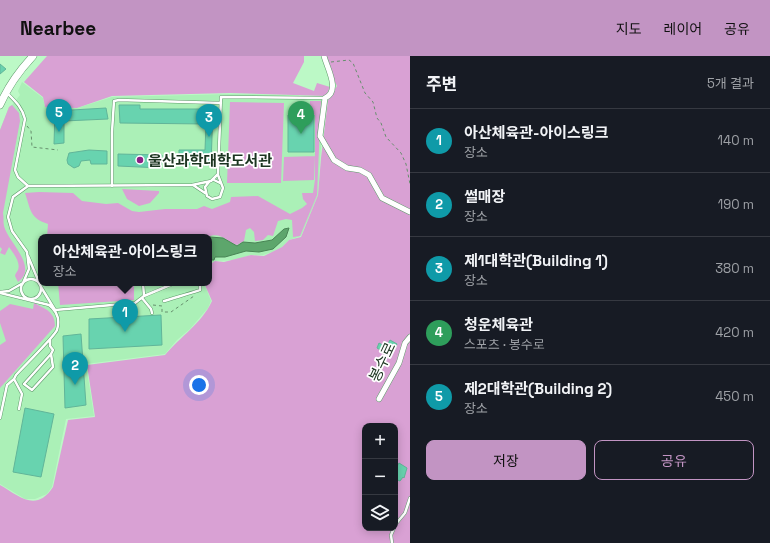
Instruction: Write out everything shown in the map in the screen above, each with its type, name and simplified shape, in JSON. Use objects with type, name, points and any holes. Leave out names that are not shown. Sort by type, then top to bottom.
[{"type":"main road","points":[[0,105],[3,90],[32,56]]},
{"type":"street","points":[[324,58],[333,83],[332,90],[328,97],[325,98],[320,136],[334,160],[347,168],[360,170],[369,175],[382,198],[410,212]]},
{"type":"street","name":"봉수로","points":[[379,399],[399,363],[405,343],[410,336]]},
{"type":"lane","points":[[3,90],[18,103],[23,111],[24,125],[15,170],[18,177],[28,186]]},
{"type":"lane","points":[[192,185],[212,199],[220,197],[223,188],[218,174],[221,97],[325,98]]},
{"type":"lane","points":[[112,186],[112,132],[114,101],[221,103]]},
{"type":"lane","points":[[205,193],[206,184],[218,174]]},
{"type":"lane","points":[[38,280],[27,252],[12,231],[8,217],[13,197],[28,186],[192,185],[211,181],[220,183]]},
{"type":"lane","points":[[27,252],[29,269],[23,284],[22,293],[29,299]]},
{"type":"lane","points":[[0,292],[9,291],[32,279],[38,281]]},
{"type":"lane","points":[[143,286],[143,297],[152,313]]},
{"type":"lane","points":[[0,292],[49,305],[55,310],[135,303],[143,297],[168,286]]},
{"type":"lane","points":[[164,301],[189,292],[197,292],[200,290],[200,286]]},
{"type":"lane","points":[[29,299],[39,296],[41,287]]},
{"type":"lane","points":[[0,418],[7,385],[56,332],[58,325],[55,310],[41,287]]},
{"type":"lane","points":[[51,338],[49,342],[53,350],[53,367],[32,390],[30,389],[24,384],[52,354]]},
{"type":"lane","points":[[14,379],[22,394],[19,409]]},
{"type":"lane","points":[[398,521],[405,512],[410,498]]},
{"type":"lane","points":[[392,543],[391,535],[393,531]]},
{"type":"path","points":[[324,58],[327,62],[334,60],[349,60],[353,63],[365,92],[373,102],[377,118],[381,123],[386,137],[401,153],[406,164],[410,184]]},
{"type":"path","points":[[24,125],[29,127],[31,131],[32,147],[58,150]]},
{"type":"path","points":[[149,306],[162,306],[162,312],[171,312],[197,292]]},
{"type":"shaded area","points":[[47,56],[304,56],[304,62],[293,83],[314,91],[317,83],[330,87],[326,96],[230,93],[112,96],[77,108],[45,107],[43,97],[24,82]]},
{"type":"shaded area","points":[[325,56],[410,56],[410,543],[0,543],[0,485],[27,500],[34,501],[47,495],[53,487],[68,420],[95,417],[87,365],[165,355],[197,323],[208,309],[212,301],[205,286],[212,286],[212,263],[215,261],[224,262],[251,255],[264,256],[282,247],[289,240],[301,237],[318,195],[328,100],[337,86],[329,70]]},
{"type":"shaded area","points":[[22,82],[43,98],[45,107],[77,108],[112,97],[230,94],[324,96],[318,195],[301,236],[289,240],[282,247],[272,252],[263,255],[251,255],[235,260],[212,262],[212,234],[38,234],[38,286],[205,286],[211,301],[208,308],[190,329],[177,340],[165,354],[86,364],[94,416],[66,419],[52,487],[47,494],[35,499],[25,499],[0,484],[0,130],[9,107],[20,95],[18,91]]},
{"type":"shaded area","points":[[310,101],[321,101],[317,195],[300,236],[293,237],[292,220],[286,219],[278,221],[273,236],[268,235],[263,240],[255,241],[254,232],[250,228],[246,230],[244,241],[237,245],[220,236],[212,234],[47,234],[48,224],[42,222],[34,216],[25,193],[73,193],[82,201],[106,204],[118,203],[132,211],[139,212],[165,209],[197,209],[204,206],[212,209],[230,202],[231,197],[258,196],[290,214],[307,204],[303,199],[302,193],[313,193],[315,180],[315,115],[310,114]]},
{"type":"shaded area","points":[[230,102],[284,103],[281,183],[227,183]]},
{"type":"shaded area","points":[[12,105],[19,113],[20,121],[3,213],[4,224],[7,232],[24,262],[24,276],[18,282],[15,276],[19,267],[18,261],[9,247],[5,255],[0,253],[2,249],[0,247],[0,130],[9,107]]},
{"type":"shaded area","points":[[315,156],[314,180],[283,181],[284,157]]},
{"type":"shaded area","points":[[122,189],[159,191],[159,193],[150,203],[139,206],[127,199]]},
{"type":"shaded area","points":[[289,228],[286,237],[273,249],[259,252],[246,251],[225,257],[215,257],[214,260],[212,260],[212,237],[223,238],[237,246],[243,242],[255,243],[272,240],[284,229]]},
{"type":"shaded area","points":[[58,286],[134,286],[134,300],[60,305]]},
{"type":"shaded area","points":[[34,303],[52,314],[55,321],[55,326],[0,388],[0,345],[6,341],[0,323],[0,311],[10,304],[33,309]]},
{"type":"building","points":[[0,64],[6,69],[0,74]]},
{"type":"building","points":[[119,105],[140,105],[140,109],[213,109],[211,165],[179,164],[179,150],[205,150],[206,124],[120,123]]},
{"type":"building","points":[[106,108],[108,119],[64,121],[64,143],[54,144],[55,111]]},
{"type":"building","points":[[288,115],[314,115],[314,152],[288,152]]},
{"type":"building","points":[[89,150],[107,151],[107,164],[91,164],[90,160],[81,161],[79,166],[74,168],[68,164],[67,160],[69,153]]},
{"type":"building","name":"울산과학대학도서관","points":[[118,154],[162,155],[161,168],[118,166]]},
{"type":"building","points":[[161,315],[162,345],[89,349],[89,319]]},
{"type":"building","points":[[81,334],[86,405],[65,408],[63,336]]},
{"type":"building","points":[[390,340],[397,344],[391,356],[377,348],[379,343],[386,347]]},
{"type":"building","points":[[25,408],[54,414],[41,477],[13,472]]},
{"type":"building","points":[[399,463],[407,468],[404,478],[403,477],[400,481],[398,480]]},
{"type":"place","name":"제2대학관(Building 2)","points":[[59,132]]},
{"type":"place","name":"청운체육관","points":[[301,134]]},
{"type":"place","name":"제1대학관(Building 1)","points":[[209,137]]},
{"type":"place","name":"울산과학대학도서관","points":[[140,160]]},
{"type":"place","name":"아산체육관-아이스링크","points":[[125,332]]},
{"type":"place","name":"썰매장","points":[[75,385]]}]
